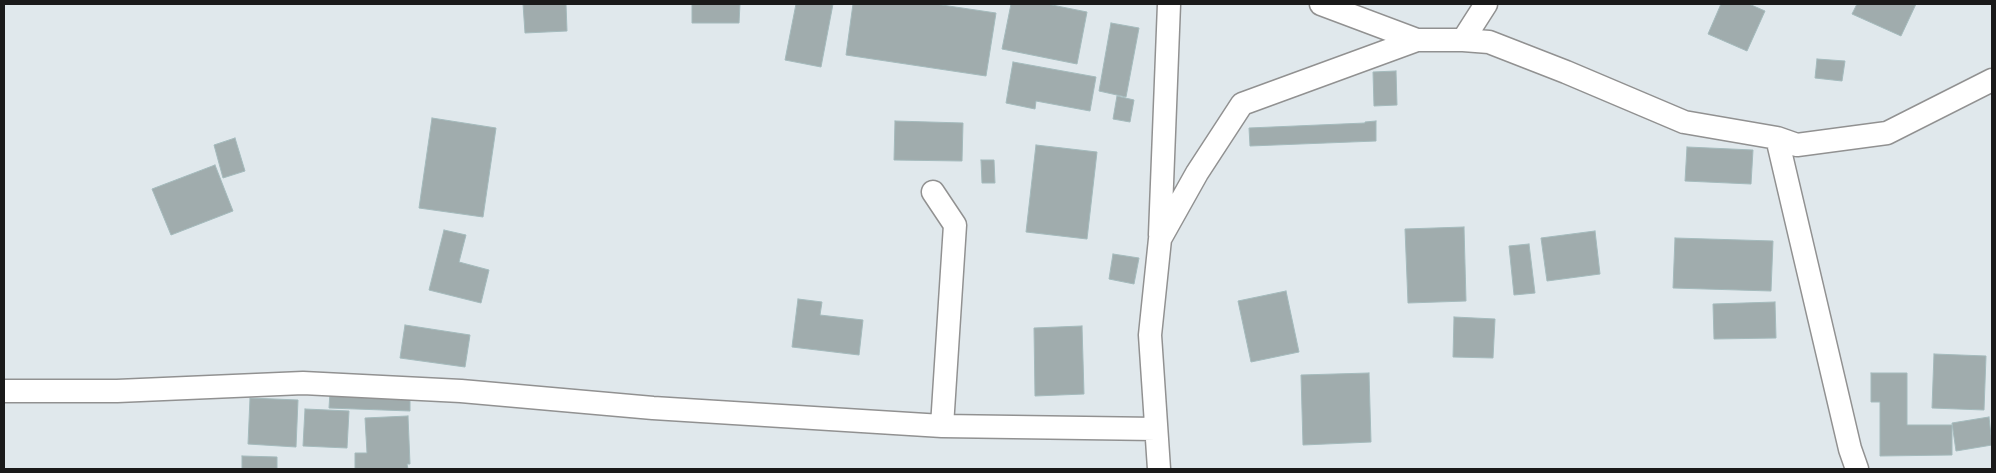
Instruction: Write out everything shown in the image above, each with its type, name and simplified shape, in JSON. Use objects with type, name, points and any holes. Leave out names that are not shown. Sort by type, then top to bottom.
[{"type":"street","points":[[1159,469],[1150,335],[1160,239],[1169,4]]},
{"type":"street","points":[[1321,4],[1417,40]]},
{"type":"street","points":[[1463,40],[1486,4]]},
{"type":"street","points":[[1160,239],[1197,173],[1242,104],[1417,40],[1489,42],[1684,122],[1777,138],[1797,145],[1887,133],[1992,80]]},
{"type":"street","points":[[1777,138],[1850,449],[1857,469]]},
{"type":"street","points":[[934,192],[955,225],[942,426]]},
{"type":"street","points":[[4,390],[117,392],[303,383],[461,392],[662,408],[942,426],[1156,428]]},
{"type":"building","points":[[523,4],[566,4],[567,31],[525,33]]},
{"type":"building","points":[[692,4],[740,4],[739,23],[692,23]]},
{"type":"building","points":[[796,4],[833,4],[821,67],[785,60]]},
{"type":"building","points":[[853,4],[935,4],[996,13],[986,76],[846,55]]},
{"type":"building","points":[[1011,4],[1047,4],[1087,12],[1077,64],[1002,49]]},
{"type":"building","points":[[1721,4],[1749,4],[1765,11],[1747,51],[1708,34]]},
{"type":"building","points":[[1857,4],[1916,4],[1901,36],[1852,14]]},
{"type":"building","points":[[1111,23],[1139,28],[1126,97],[1099,91]]},
{"type":"building","points":[[1817,59],[1845,61],[1842,81],[1815,78]]},
{"type":"building","points":[[1013,62],[1096,77],[1090,111],[1036,101],[1035,109],[1006,103]]},
{"type":"building","points":[[1396,71],[1397,105],[1374,106],[1373,72]]},
{"type":"building","points":[[1117,96],[1134,100],[1130,122],[1113,119]]},
{"type":"building","points":[[432,118],[496,128],[483,217],[419,208]]},
{"type":"building","points":[[895,121],[963,123],[962,161],[894,160]]},
{"type":"building","points":[[1376,121],[1376,141],[1250,146],[1249,128]]},
{"type":"building","points":[[235,138],[245,171],[223,178],[214,145]]},
{"type":"building","points":[[1036,145],[1097,152],[1087,239],[1026,232]]},
{"type":"building","points":[[1687,147],[1753,150],[1751,184],[1685,181]]},
{"type":"building","points":[[981,160],[994,160],[995,183],[982,183]]},
{"type":"building","points":[[215,165],[233,211],[171,235],[152,189]]},
{"type":"building","points":[[1464,227],[1466,301],[1408,303],[1405,229]]},
{"type":"building","points":[[444,230],[466,235],[459,262],[489,270],[481,303],[429,290]]},
{"type":"building","points":[[1595,231],[1600,274],[1547,281],[1541,238]]},
{"type":"building","points":[[1675,238],[1773,241],[1771,291],[1673,288]]},
{"type":"building","points":[[1529,244],[1535,293],[1514,295],[1509,246]]},
{"type":"building","points":[[1113,254],[1139,258],[1134,284],[1109,279]]},
{"type":"building","points":[[1286,291],[1299,352],[1251,362],[1238,301]]},
{"type":"building","points":[[798,299],[822,302],[820,315],[863,320],[859,355],[792,347]]},
{"type":"building","points":[[1775,302],[1776,338],[1714,339],[1713,304]]},
{"type":"building","points":[[1454,317],[1495,319],[1493,358],[1453,357]]},
{"type":"building","points":[[405,325],[470,335],[465,367],[400,358]]},
{"type":"building","points":[[1082,326],[1084,394],[1035,396],[1034,328]]},
{"type":"building","points":[[1934,354],[1986,356],[1984,410],[1932,408]]},
{"type":"building","points":[[1369,373],[1371,442],[1303,445],[1301,375]]},
{"type":"building","points":[[1871,373],[1907,373],[1907,425],[1952,425],[1952,455],[1880,456],[1880,402],[1871,402]]},
{"type":"building","points":[[330,392],[410,395],[410,411],[329,408]]},
{"type":"building","points":[[250,398],[298,400],[296,447],[248,444]]},
{"type":"building","points":[[305,409],[349,411],[347,448],[303,446]]},
{"type":"building","points":[[408,416],[410,464],[407,464],[408,469],[355,469],[355,453],[367,453],[365,418]]},
{"type":"building","points":[[1989,417],[1992,445],[1956,451],[1952,423]]},
{"type":"building","points":[[242,456],[277,457],[277,469],[242,469]]}]
